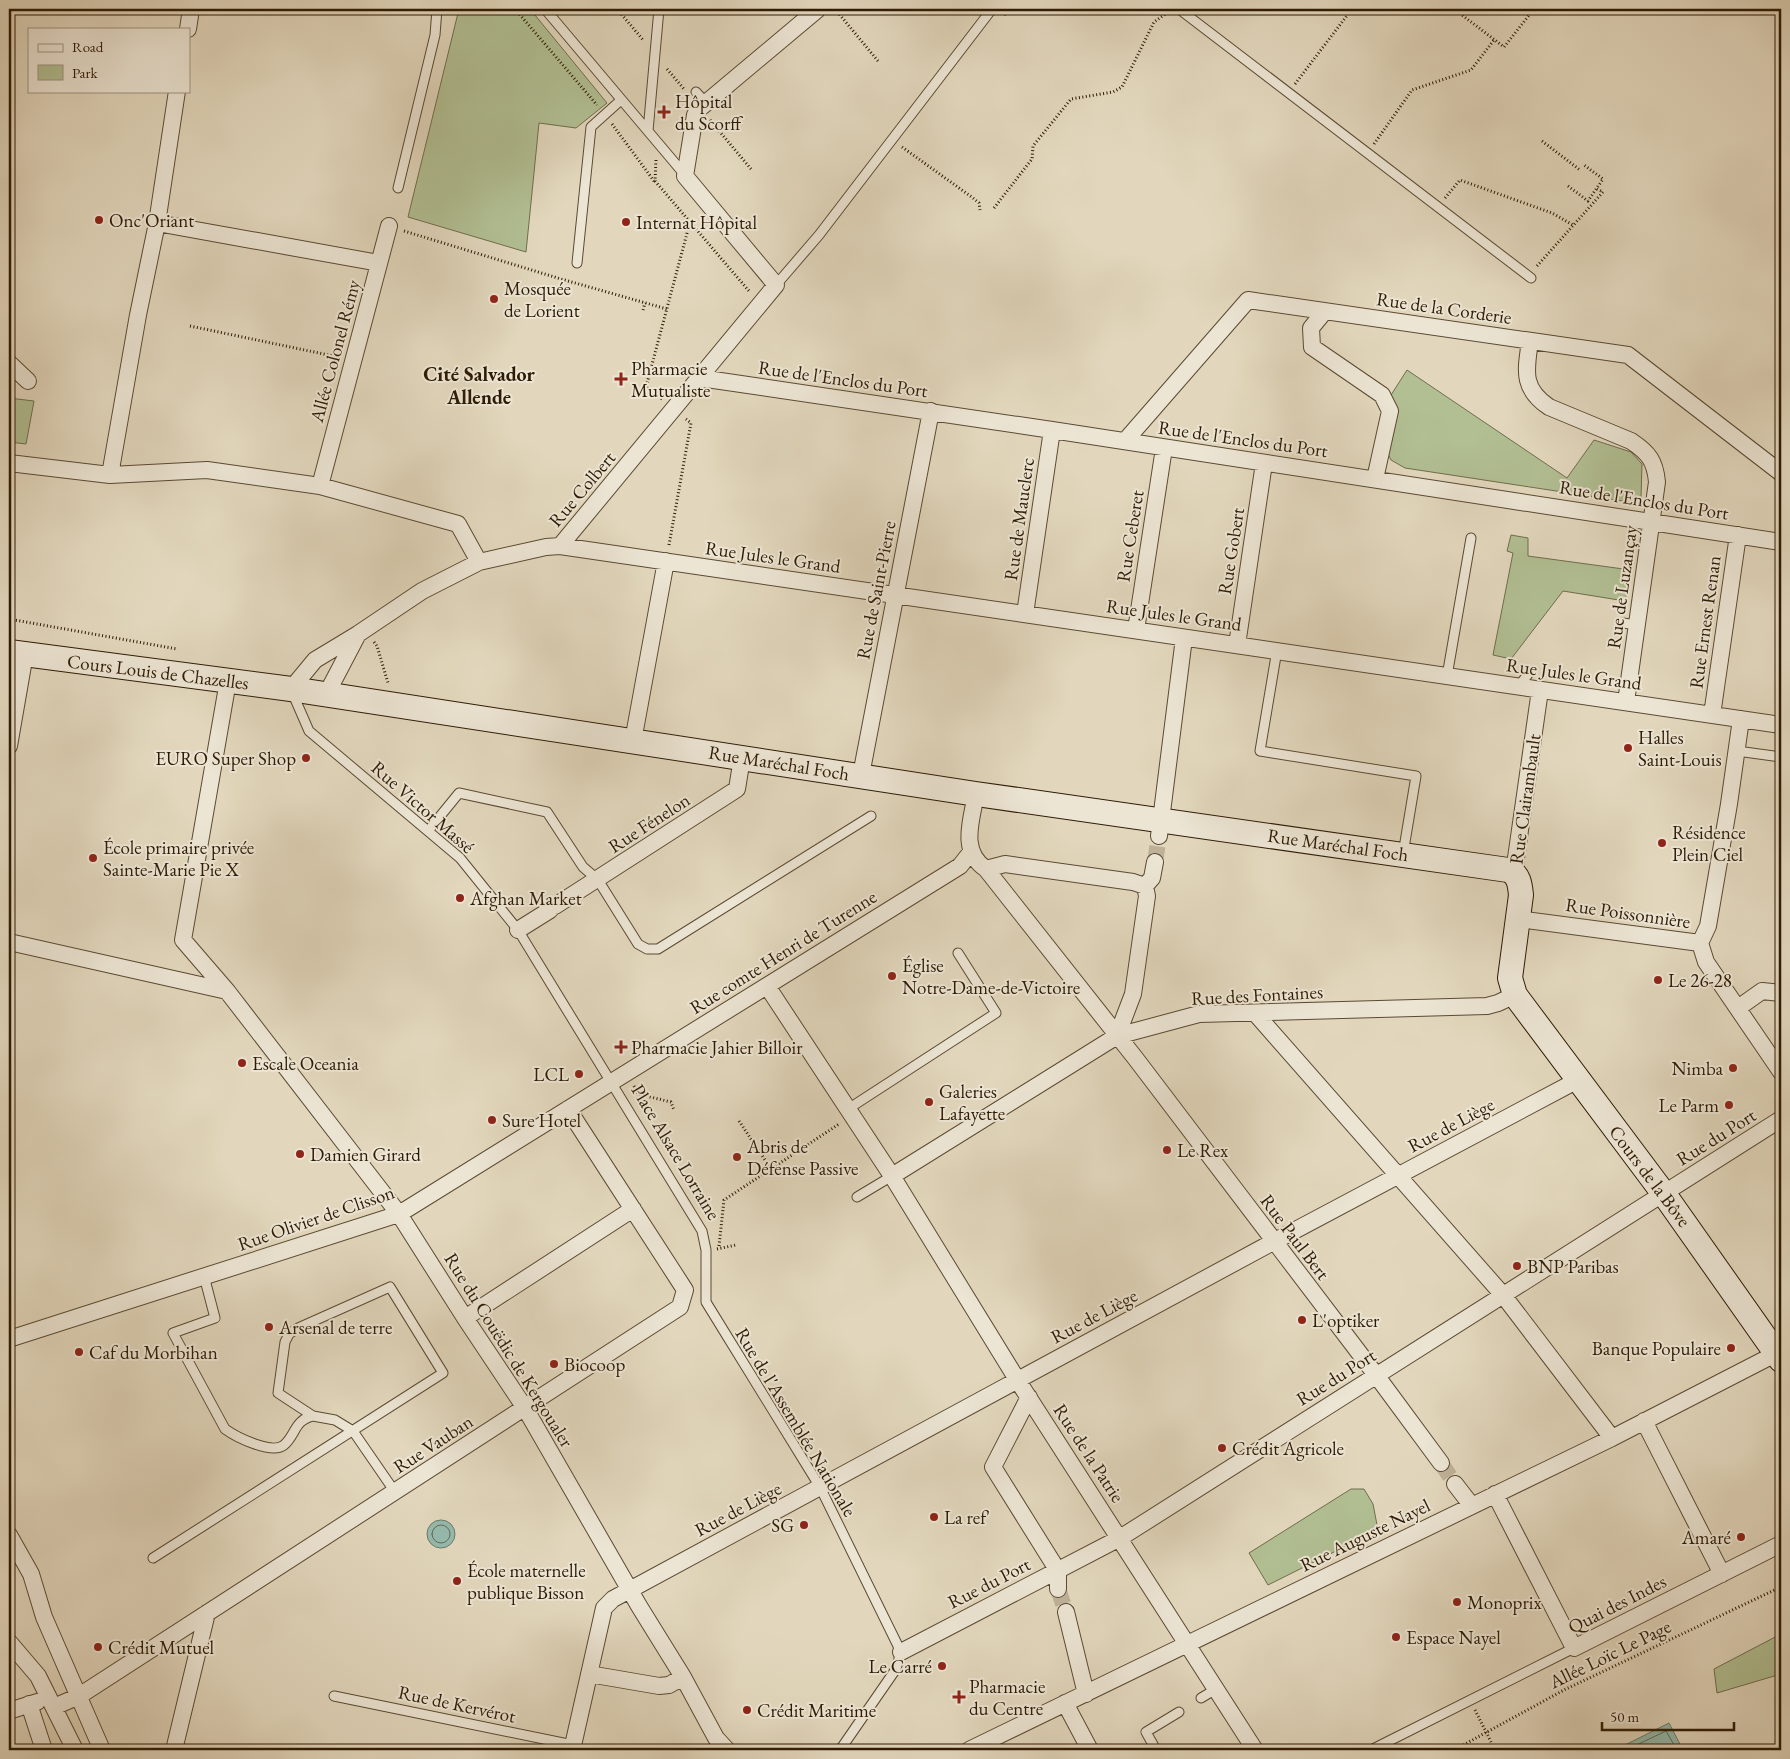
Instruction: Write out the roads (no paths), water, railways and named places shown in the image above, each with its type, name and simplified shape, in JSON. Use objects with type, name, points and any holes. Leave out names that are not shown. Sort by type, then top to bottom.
[{"type":"street","points":[[188,28],[191,9]]},
{"type":"street","points":[[776,285],[685,176],[695,115],[701,97],[817,9]]},
{"type":"street","points":[[110,475],[138,315],[157,223],[177,92]]},
{"type":"street","points":[[157,223],[379,263]]},
{"type":"street","name":"Allée Colonel Rémy","points":[[320,486],[389,226]]},
{"type":"street","name":"Rue Colbert","points":[[291,689],[315,660],[422,591],[479,562],[560,546],[776,285]]},
{"type":"street","name":"Rue de la Corderie","points":[[1125,441],[1248,300],[1628,355],[1781,473]]},
{"type":"street","points":[[1325,311],[1311,328],[1312,347],[1382,395],[1390,411],[1375,479]]},
{"type":"street","name":"Rue de Luzançay","points":[[1530,341],[1526,374],[1528,385],[1541,402],[1631,441],[1649,457],[1655,468],[1657,482],[1651,521],[1630,624],[1626,702]]},
{"type":"street","points":[[9,362],[28,381]]},
{"type":"street","name":"Rue de l'Enclos du Port","points":[[700,378],[930,411],[1781,542]]},
{"type":"street","name":"Rue de Saint-Pierre","points":[[861,775],[930,411]]},
{"type":"street","name":"Rue de Mauclerc","points":[[1025,614],[1052,430]]},
{"type":"street","name":"Rue Ceberet","points":[[1136,630],[1164,448]]},
{"type":"street","points":[[9,463],[110,475],[207,470],[320,486],[458,524],[479,562]]},
{"type":"street","name":"Rue Gobert","points":[[1237,645],[1264,463]]},
{"type":"street","name":"Rue Ernest Renan","points":[[1712,715],[1738,535]]},
{"type":"street","name":"Rue Jules le Grand","points":[[560,546],[1781,725]]},
{"type":"street","points":[[633,741],[666,561]]},
{"type":"street","name":"Rue Colbert","points":[[326,695],[362,631]]},
{"type":"street","points":[[1161,828],[1184,638]]},
{"type":"street","name":"Cours Louis de Chazelles","points":[[9,746],[17,653],[326,695]]},
{"type":"street","name":"Rue du Couëdic de Kergoualer","points":[[228,681],[183,940],[227,991],[399,1214],[525,1408],[630,1590],[683,1677],[716,1738],[727,1750]]},
{"type":"street","name":"Rue Clairambault","points":[[1515,995],[1510,978],[1518,919],[1520,886],[1514,872],[1540,690]]},
{"type":"street","name":"Rue Maréchal Foch","points":[[326,695],[861,775],[1161,828],[1403,854],[1514,872]]},
{"type":"street","points":[[1700,943],[1708,926],[1741,719]]},
{"type":"street","name":"Rue Fénelon","points":[[518,930],[737,790],[742,758]]},
{"type":"street","points":[[971,852],[968,837],[976,794]]},
{"type":"street","name":"Rue Paul Bert","points":[[971,852],[979,864],[986,868],[1117,1036],[1441,1464]]},
{"type":"street","name":"Rue comte Henri de Turenne","points":[[611,1082],[960,866],[971,852]]},
{"type":"street","points":[[1145,886],[1152,878],[1155,862]]},
{"type":"street","points":[[986,868],[1005,864],[1133,882],[1145,886]]},
{"type":"street","points":[[1117,1036],[1132,994],[1147,896],[1145,886]]},
{"type":"street","name":"Rue Poissonnière","points":[[1518,919],[1700,943],[1706,962],[1781,1072]]},
{"type":"street","points":[[9,942],[227,991]]},
{"type":"street","points":[[767,986],[892,1176]]},
{"type":"street","points":[[1738,1008],[1762,991],[1781,993]]},
{"type":"street","name":"Rue des Fontaines","points":[[892,1176],[1117,1036],[1198,1014],[1487,1006],[1515,995]]},
{"type":"street","name":"Cours de la Bôve","points":[[1515,995],[1664,1194],[1780,1355]]},
{"type":"street","points":[[1255,1013],[1503,1295],[1612,1438]]},
{"type":"street","name":"Rue de Liège","points":[[573,1748],[604,1608],[613,1599],[1273,1242],[1578,1080]]},
{"type":"street","name":"Rue Olivier de Clisson","points":[[9,1339],[399,1214],[611,1082]]},
{"type":"street","points":[[465,1318],[633,1209],[568,1109]]},
{"type":"street","name":"Rue du Port","points":[[901,1652],[1120,1538],[1781,1119]]},
{"type":"street","name":"Rue de la Patrie","points":[[892,1176],[1018,1380],[1255,1750]]},
{"type":"street","name":"Rue Vauban","points":[[9,1711],[29,1704],[52,1702],[79,1696],[680,1308],[685,1290],[633,1209]]},
{"type":"street","name":"Rue Auguste Nayel","points":[[969,1750],[1780,1355]]},
{"type":"street","points":[[1029,1396],[993,1467],[1058,1571],[1058,1589]]},
{"type":"street","points":[[1644,1421],[1722,1574]]},
{"type":"street","points":[[1456,1484],[1472,1506]]},
{"type":"street","points":[[1495,1494],[1574,1648]]},
{"type":"street","points":[[9,1535],[31,1574],[44,1616],[102,1750]]},
{"type":"street","name":"Quai des Indes","points":[[1574,1648],[1781,1544]]},
{"type":"street","points":[[1066,1612],[1086,1694]]},
{"type":"street","points":[[174,1750],[207,1613]]},
{"type":"street","points":[[12,1650],[38,1676],[75,1750]]},
{"type":"street","points":[[589,1674],[659,1686],[669,1685],[683,1677]]},
{"type":"street","points":[[1065,1703],[1090,1750]]},
{"type":"street","points":[[29,1704],[44,1750]]},
{"type":"lane","points":[[398,188],[435,35],[437,9]]},
{"type":"lane","points":[[546,9],[685,176]]},
{"type":"lane","points":[[648,131],[659,9]]},
{"type":"lane","points":[[776,285],[819,235],[992,9]]},
{"type":"lane","points":[[1180,9],[1530,277]]},
{"type":"lane","points":[[577,263],[591,127],[621,100]]},
{"type":"lane","points":[[1447,676],[1471,538]]},
{"type":"lane","points":[[1276,650],[1260,751],[1416,776],[1403,854]]},
{"type":"lane","points":[[1518,687],[1529,673]]},
{"type":"lane","name":"Rue Victor Massé","points":[[291,689],[309,731],[460,858],[518,930],[611,1082]]},
{"type":"lane","points":[[1737,751],[1781,757]]},
{"type":"lane","points":[[428,831],[459,793],[547,812],[583,867],[598,880],[638,944],[648,949],[658,948],[871,816]]},
{"type":"lane","points":[[850,1112],[996,1013],[958,953]]},
{"type":"lane","name":"Place Alsace Lorraine","points":[[611,1082],[702,1232],[706,1250],[706,1302]]},
{"type":"lane","points":[[858,1197],[892,1176]]},
{"type":"lane","points":[[204,1276],[215,1318],[173,1333],[225,1429],[241,1438],[271,1448],[278,1448],[286,1443],[300,1421],[305,1417],[313,1416],[335,1420],[353,1431],[395,1492]]},
{"type":"lane","points":[[153,1558],[443,1373],[390,1287],[298,1328],[289,1334],[283,1350],[278,1393],[313,1416]]},
{"type":"lane","name":"Rue de l'Assemblée Nationale","points":[[706,1302],[820,1487],[901,1652]]},
{"type":"lane","name":"Quai des Indes","points":[[1371,1750],[1574,1648]]},
{"type":"lane","points":[[840,1750],[896,1669],[901,1652]]},
{"type":"lane","points":[[1201,1698],[1216,1689]]},
{"type":"lane","name":"Rue de Kervérot","points":[[334,1696],[573,1748]]},
{"type":"lane","points":[[1156,1750],[1146,1732],[1179,1712]]},
{"type":"water","points":[[441,1520],[451,1524],[455,1534],[451,1544],[441,1548],[431,1544],[427,1534],[431,1524]]},
{"type":"water","points":[[1669,1723],[1683,1750],[1615,1750]]},
{"type":"tunnel","points":[[1155,862],[1159,836]]},
{"type":"tunnel","points":[[1441,1463],[1455,1484]]},
{"type":"tunnel","points":[[1058,1589],[1066,1612]]},
{"type":"place","name":"Hôpital du Scorff","points":[[664,112]]},
{"type":"place","name":"Onc'Oriant","points":[[99,220]]},
{"type":"place","name":"Internat Hôpital","points":[[626,222]]},
{"type":"place","name":"Mosquée de Lorient","points":[[494,299]]},
{"type":"place","name":"Pharmacie Mutualiste","points":[[621,379]]},
{"type":"place","name":"Halles Saint-Louis","points":[[1628,748]]},
{"type":"place","name":"EURO Super Shop","points":[[306,758]]},
{"type":"place","name":"Résidence Plein Ciel","points":[[1662,843]]},
{"type":"place","name":"École primaire privée Sainte-Marie Pie X","points":[[93,858]]},
{"type":"place","name":"Afghan Market","points":[[460,898]]},
{"type":"place","name":"Église Notre-Dame-de-Victoire","points":[[892,976]]},
{"type":"place","name":"Le 26-28","points":[[1658,980]]},
{"type":"place","name":"Pharmacie Jahier Billoir","points":[[621,1047]]},
{"type":"place","name":"Escale Oceania","points":[[242,1063]]},
{"type":"place","name":"Nimba","points":[[1733,1068]]},
{"type":"place","name":"LCL","points":[[579,1074]]},
{"type":"place","name":"Galeries Lafayette","points":[[929,1102]]},
{"type":"place","name":"Le Parm","points":[[1729,1105]]},
{"type":"place","name":"Sure Hotel","points":[[492,1120]]},
{"type":"place","name":"Le Rex","points":[[1167,1150]]},
{"type":"place","name":"Damien Girard","points":[[300,1154]]},
{"type":"place","name":"Abris de Défense Passive","points":[[737,1157]]},
{"type":"place","name":"BNP Paribas","points":[[1517,1266]]},
{"type":"place","name":"L'optiker","points":[[1302,1320]]},
{"type":"place","name":"Arsenal de terre","points":[[269,1327]]},
{"type":"place","name":"Banque Populaire","points":[[1731,1348]]},
{"type":"place","name":"Caf du Morbihan","points":[[79,1352]]},
{"type":"place","name":"Biocoop","points":[[554,1364]]},
{"type":"place","name":"Crédit Agricole","points":[[1222,1448]]},
{"type":"place","name":"La ref'","points":[[934,1517]]},
{"type":"place","name":"SG","points":[[804,1525]]},
{"type":"place","name":"Amaré","points":[[1741,1537]]},
{"type":"place","name":"École maternelle publique Bisson","points":[[457,1581]]},
{"type":"place","name":"Monoprix","points":[[1457,1602]]},
{"type":"place","name":"Espace Nayel","points":[[1396,1637]]},
{"type":"place","name":"Crédit Mutuel","points":[[98,1647]]},
{"type":"place","name":"Le Carré","points":[[942,1666]]},
{"type":"place","name":"Pharmacie du Centre","points":[[959,1697]]},
{"type":"place","name":"Crédit Maritime","points":[[747,1710]]},
{"type":"district","name":"Cité Salvador Allende","points":[[479,386]]}]
